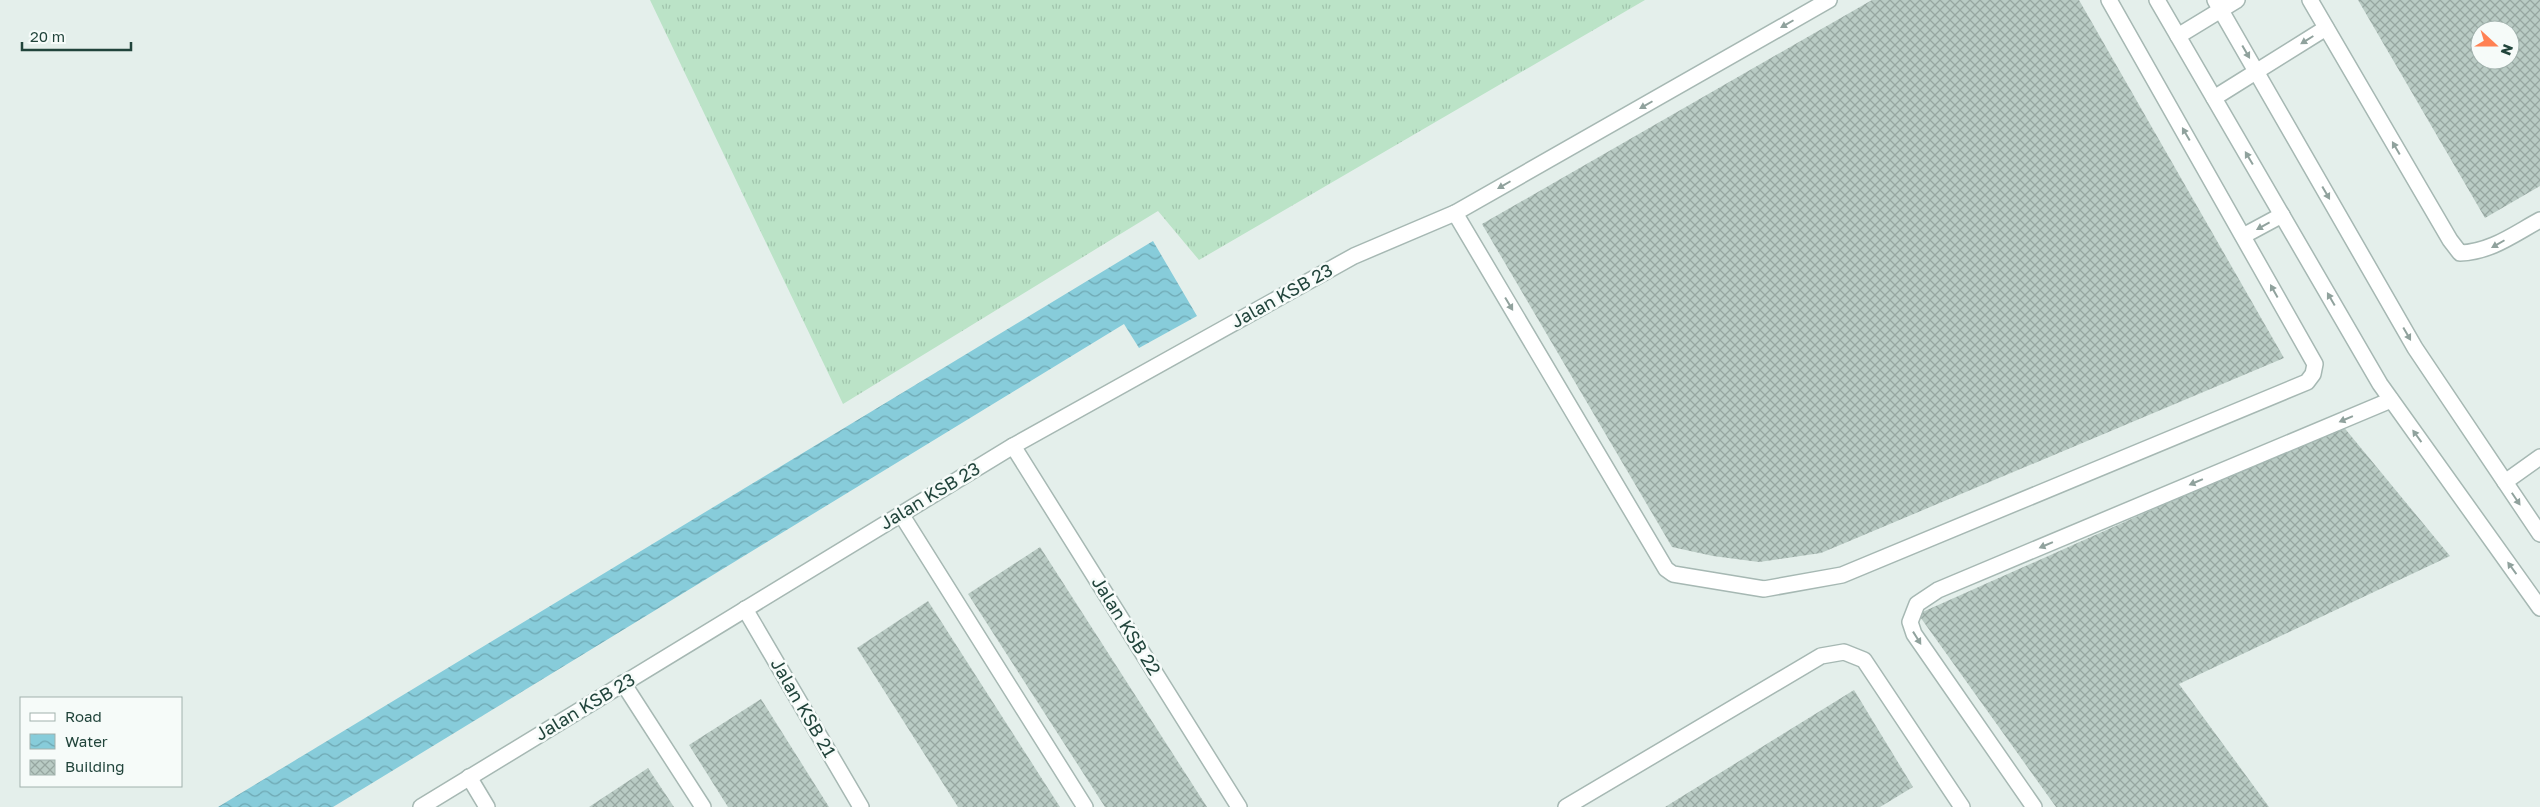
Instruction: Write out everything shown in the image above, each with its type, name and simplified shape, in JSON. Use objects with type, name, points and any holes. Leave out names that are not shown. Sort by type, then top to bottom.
[{"type":"street","name":"Jalan KSB 23","points":[[421,807],[1013,446],[1354,256],[1455,213],[1829,0]]},
{"type":"street","points":[[1455,213],[1666,569],[1673,574],[1764,589],[1842,575],[2307,382],[2313,374],[2315,364],[2109,0]]},
{"type":"street","points":[[2157,0],[2391,400],[2540,608]]},
{"type":"street","points":[[2178,36],[2218,5],[2237,0]]},
{"type":"street","points":[[2310,0],[2450,240],[2460,253],[2478,252],[2488,249],[2540,220]]},
{"type":"street","points":[[2218,5],[2415,348],[2540,534]]},
{"type":"street","points":[[2214,98],[2326,28]]},
{"type":"street","points":[[2243,236],[2282,215]]},
{"type":"street","points":[[2034,807],[1914,634],[1910,622],[1917,604],[1938,590],[2391,400]]},
{"type":"street","name":"Jalan KSB 22","points":[[1013,446],[1239,807]]},
{"type":"street","points":[[2504,482],[2540,457]]},
{"type":"street","points":[[901,514],[1085,807]]},
{"type":"street","name":"Jalan KSB 21","points":[[745,609],[861,807]]},
{"type":"street","points":[[1566,807],[1820,656],[1844,652],[1864,660],[1959,806]]},
{"type":"street","points":[[624,683],[703,807]]},
{"type":"street","points":[[469,778],[487,807]]},
{"type":"green space","points":[[650,0],[1645,0],[1199,260],[1158,211],[843,404]]},
{"type":"water","points":[[1153,241],[1197,316],[1139,348],[1124,324],[333,807],[218,807]]},
{"type":"building","points":[[1872,0],[2079,0],[2284,358],[1821,553],[1759,562],[1713,556],[1672,547],[1482,224]]},
{"type":"building","points":[[2358,0],[2540,0],[2540,186],[2485,218]]},
{"type":"building","points":[[2342,425],[2450,556],[2179,684],[2269,807],[2056,807],[1918,614]]},
{"type":"building","points":[[1040,547],[1207,807],[1105,807],[968,594]]},
{"type":"building","points":[[928,601],[1060,807],[958,807],[857,648]]},
{"type":"building","points":[[1854,690],[1913,787],[1880,807],[1665,807]]},
{"type":"building","points":[[761,699],[829,807],[728,807],[689,745]]},
{"type":"building","points":[[648,768],[674,807],[589,807]]}]
